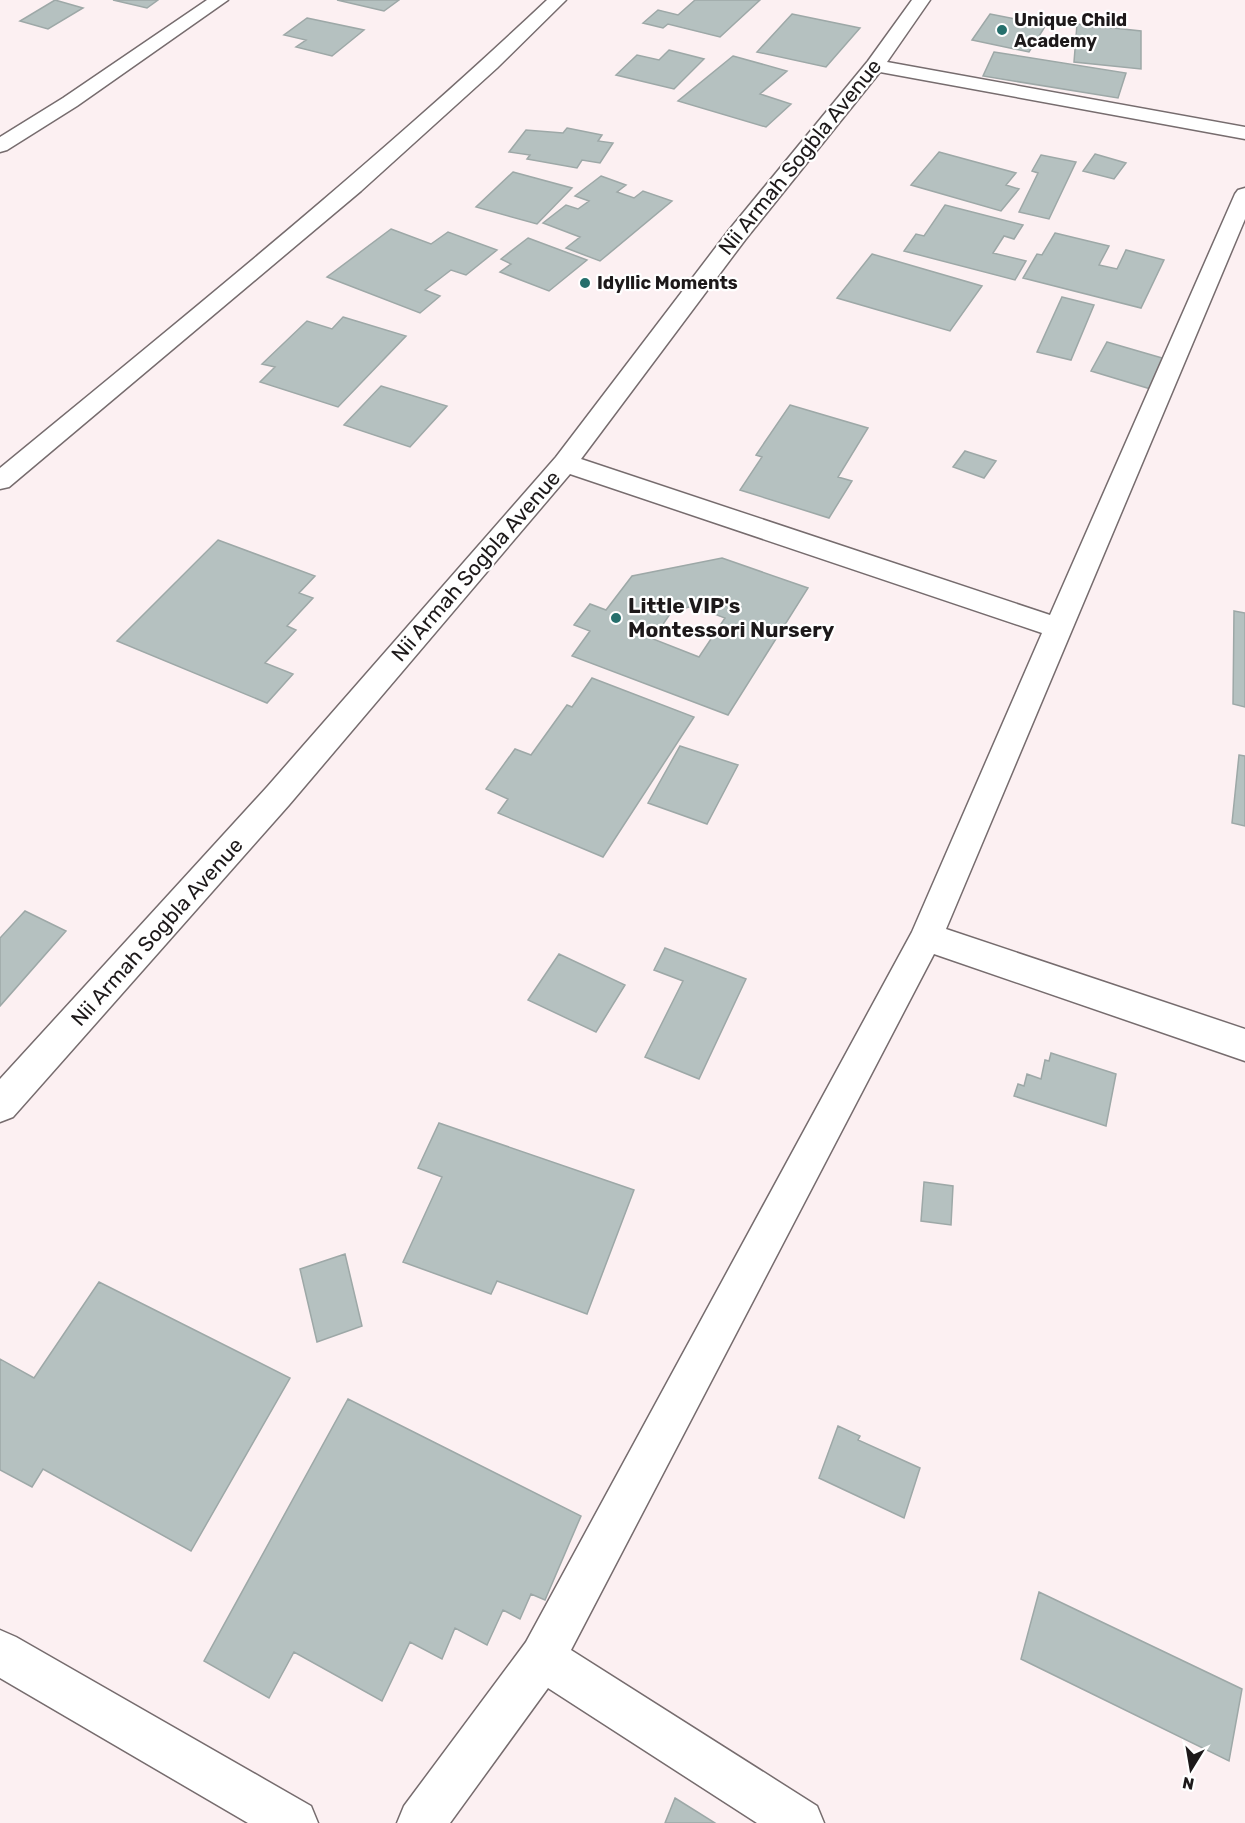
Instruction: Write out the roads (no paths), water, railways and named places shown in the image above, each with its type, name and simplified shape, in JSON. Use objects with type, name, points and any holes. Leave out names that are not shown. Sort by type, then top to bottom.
[{"type":"street","points":[[0,146],[70,102],[219,0]]},
{"type":"street","points":[[0,481],[398,149],[497,59],[557,0]]},
{"type":"street","name":"Nii Armah Sogbla Avenue","points":[[0,1105],[278,796],[565,463],[736,235],[874,65],[921,0]]},
{"type":"street","points":[[874,65],[1245,133]]},
{"type":"street","points":[[421,1823],[542,1658],[926,937],[1245,194]]},
{"type":"street","points":[[565,463],[1059,628]]},
{"type":"street","points":[[926,937],[1245,1045]]},
{"type":"street","points":[[0,1653],[294,1823]]},
{"type":"street","points":[[542,1658],[800,1823]]},
{"type":"place","name":"Unique Child Academy","points":[[1002,30]]},
{"type":"place","name":"Idyllic Moments","points":[[585,283]]},
{"type":"place","name":"Little VIP's Montessori Nursery","points":[[616,618]]}]
